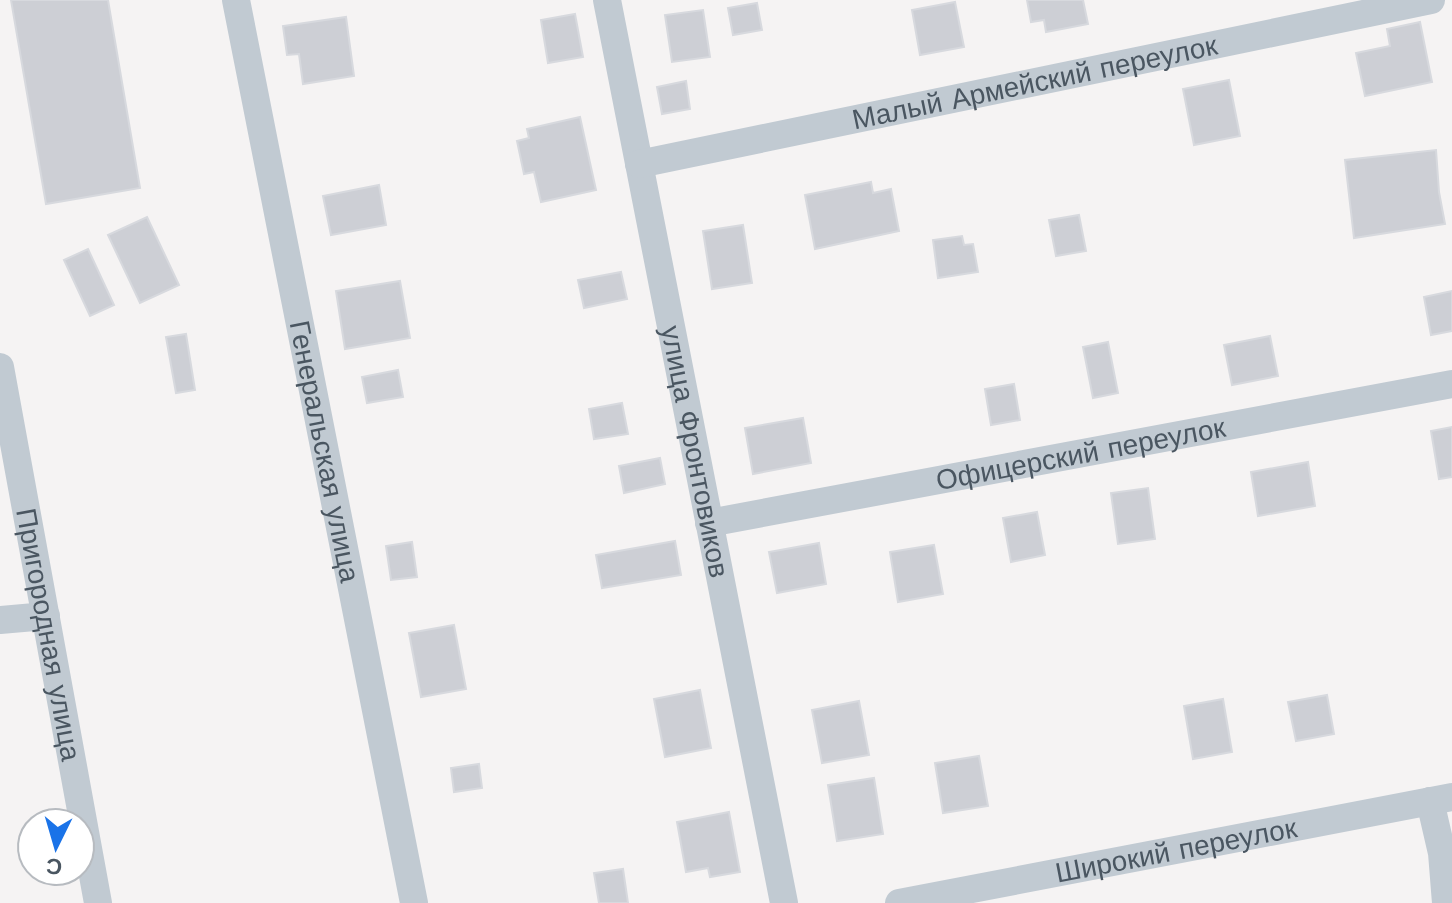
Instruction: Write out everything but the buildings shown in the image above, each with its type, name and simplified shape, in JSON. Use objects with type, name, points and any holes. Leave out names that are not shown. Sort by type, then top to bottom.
[{"type":"street","name":"Генеральская улица","points":[[236,0],[414,903]]},
{"type":"street","name":"улица Фронтовиков","points":[[607,0],[784,903]]},
{"type":"street","name":"Малый Армейский переулок","points":[[639,164],[1431,0]]},
{"type":"street","name":"Пригородная улица","points":[[0,367],[98,903]]},
{"type":"street","name":"Офицерский переулок","points":[[709,523],[1452,384]]},
{"type":"street","points":[[0,620],[46,616]]},
{"type":"street","points":[[1441,799],[1446,903]]},
{"type":"street","name":"Широкий переулок","points":[[899,903],[1441,799]]}]
